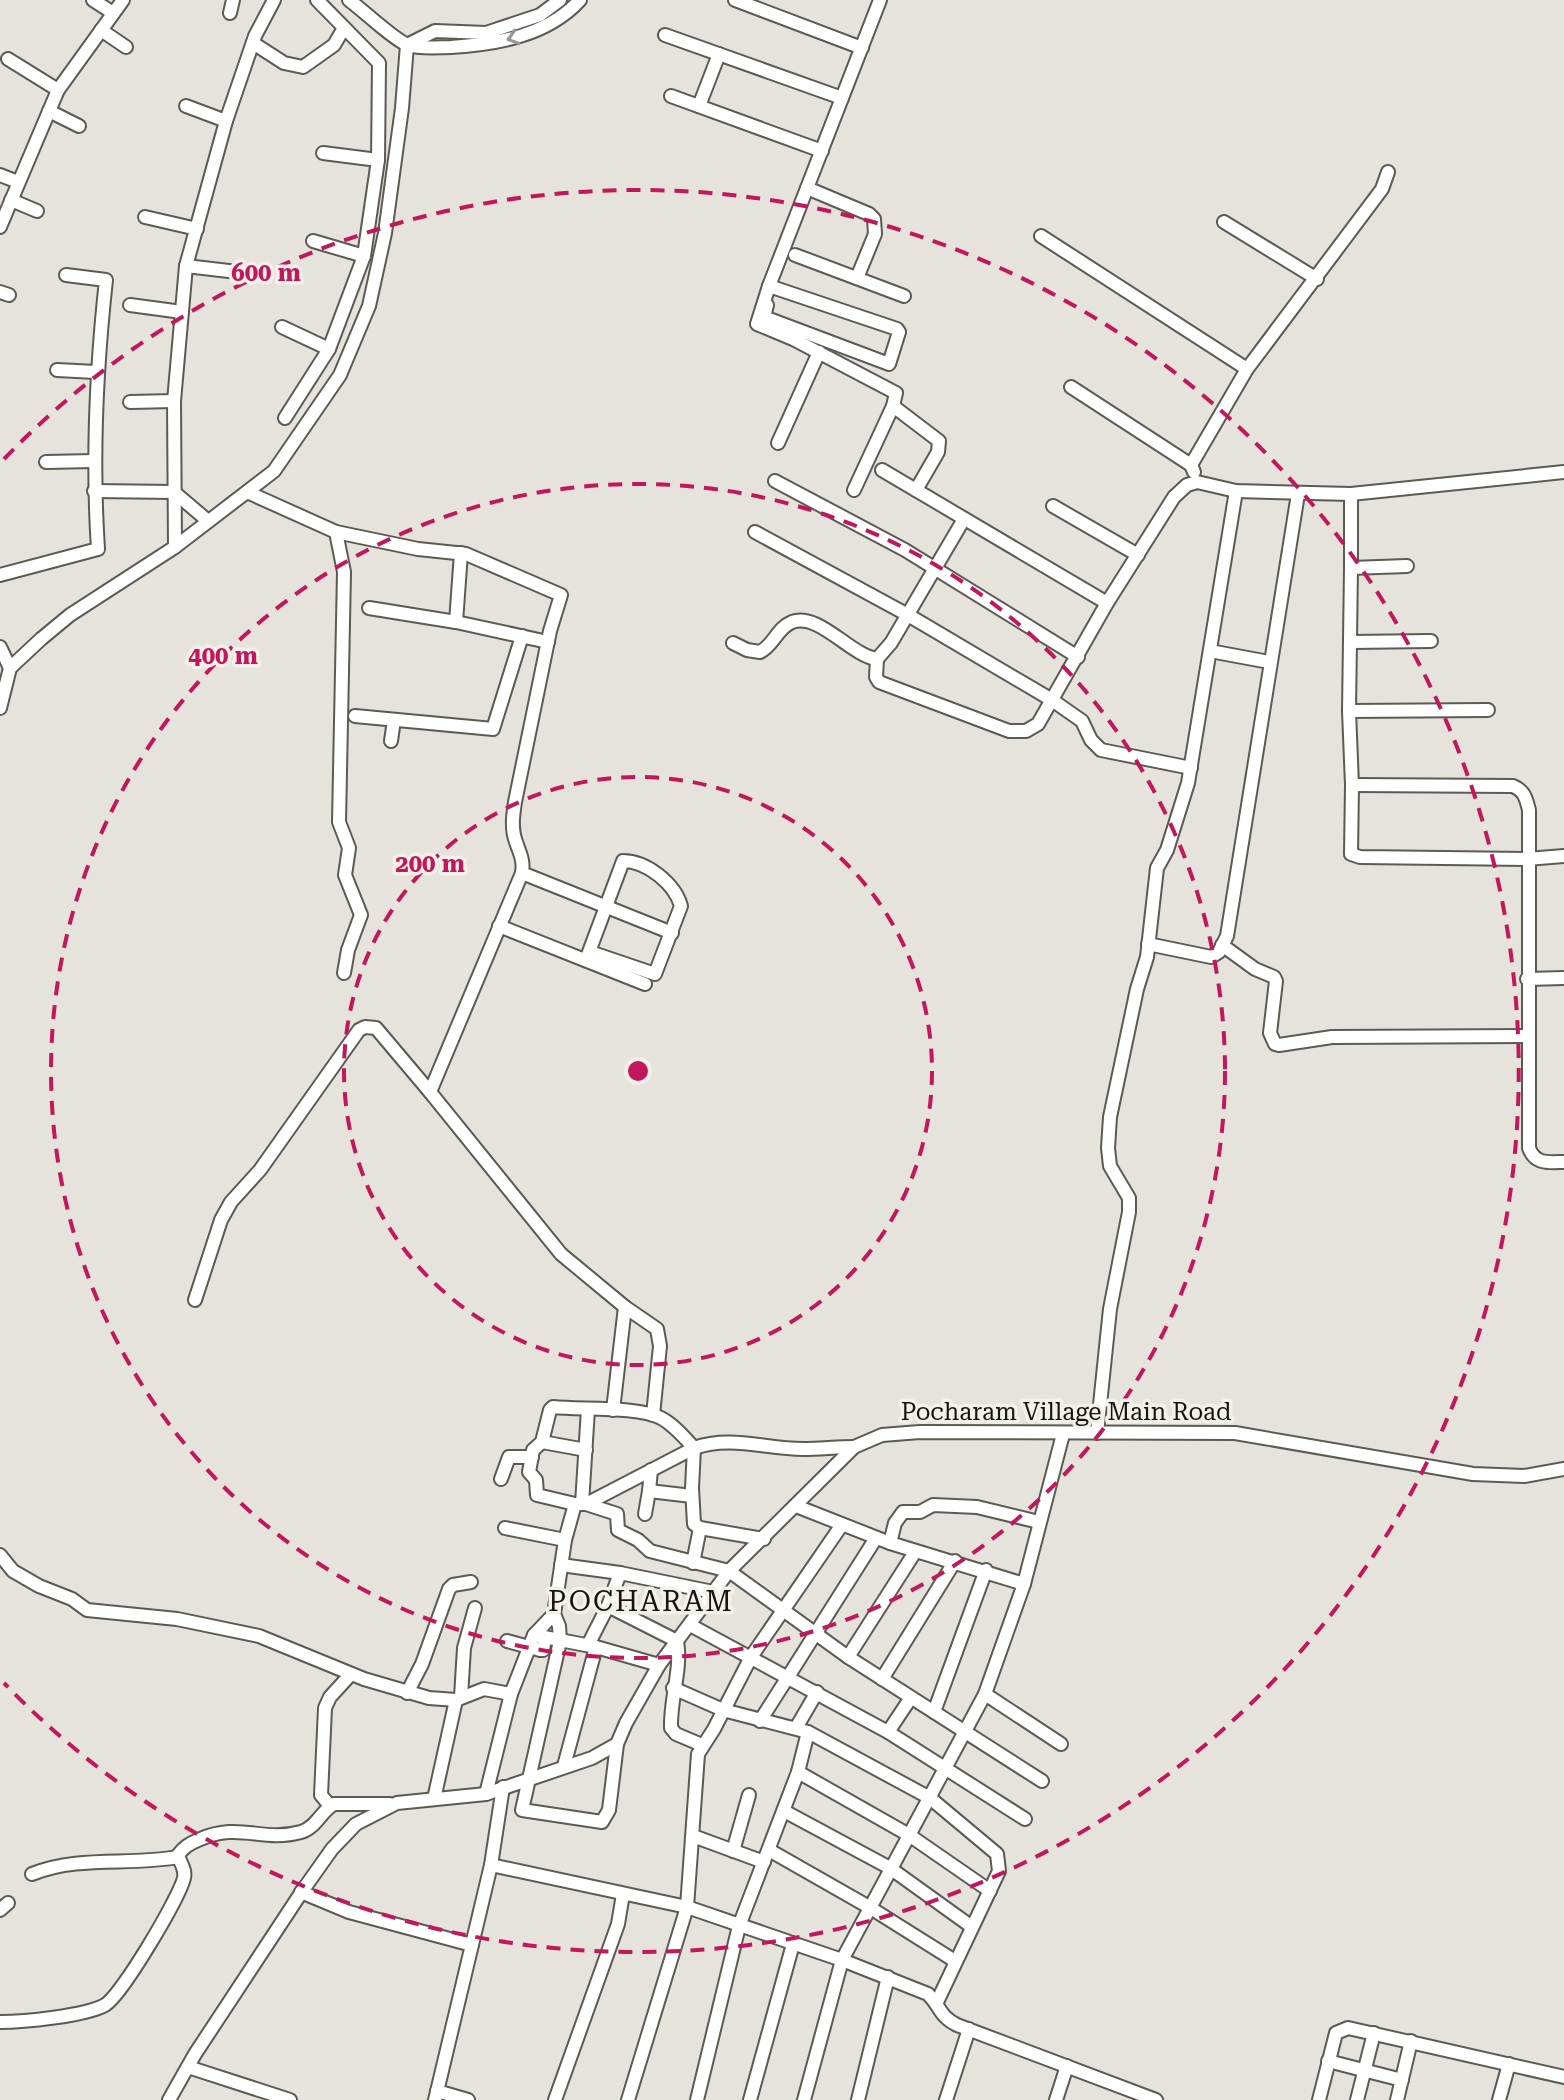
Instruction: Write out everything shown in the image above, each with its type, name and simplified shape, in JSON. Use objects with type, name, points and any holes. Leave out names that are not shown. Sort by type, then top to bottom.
[{"type":"street","points":[[93,0],[113,13]]},
{"type":"street","points":[[0,227],[58,90],[123,0]]},
{"type":"street","points":[[175,547],[174,401],[186,266],[226,121],[253,43],[274,0]]},
{"type":"street","points":[[285,418],[329,349],[364,256],[378,160],[379,63],[317,0]]},
{"type":"street","points":[[349,0],[407,45],[436,48],[491,44],[538,30],[573,8],[580,0]]},
{"type":"street","points":[[407,45],[435,31],[486,33],[540,15],[560,0]]},
{"type":"street","points":[[735,0],[862,48]]},
{"type":"street","points":[[854,490],[893,406],[894,390],[757,324],[880,0]]},
{"type":"street","points":[[253,43],[284,63],[303,67],[334,45],[344,28]]},
{"type":"street","points":[[101,30],[126,47]]},
{"type":"street","points":[[665,35],[842,98]]},
{"type":"street","points":[[0,708],[10,668],[70,615],[175,547],[274,471],[340,375],[369,306],[385,233],[407,45]]},
{"type":"street","points":[[699,106],[719,54]]},
{"type":"street","points":[[8,59],[58,90]]},
{"type":"street","points":[[671,96],[822,151]]},
{"type":"street","points":[[186,106],[226,121]]},
{"type":"street","points":[[49,111],[79,126]]},
{"type":"street","points":[[323,153],[378,160]]},
{"type":"street","points":[[1191,465],[1247,369],[1382,189],[1388,172]]},
{"type":"street","points":[[0,175],[18,182]]},
{"type":"street","points":[[807,188],[869,214],[874,219],[875,234],[857,278]]},
{"type":"street","points":[[11,200],[37,211]]},
{"type":"street","points":[[145,217],[197,229]]},
{"type":"street","points":[[1224,222],[1317,279]]},
{"type":"street","points":[[1041,236],[1247,369]]},
{"type":"street","points":[[313,241],[364,256]]},
{"type":"street","points":[[795,255],[904,296]]},
{"type":"street","points":[[186,266],[246,273]]},
{"type":"street","points":[[0,575],[98,549],[94,491],[96,372],[106,280],[66,275]]},
{"type":"street","points":[[771,287],[897,329],[899,332],[889,364],[764,317],[771,287]]},
{"type":"street","points":[[130,305],[182,312]]},
{"type":"street","points":[[282,327],[329,349]]},
{"type":"street","points":[[778,443],[819,352]]},
{"type":"street","points":[[57,370],[96,372]]},
{"type":"street","points":[[1071,387],[1191,465],[1197,482]]},
{"type":"street","points":[[130,402],[174,401]]},
{"type":"street","points":[[893,406],[939,441],[938,452],[916,490]]},
{"type":"street","points":[[46,462],[94,461]]},
{"type":"street","points":[[882,470],[1107,603]]},
{"type":"street","points":[[964,519],[908,615],[877,659],[876,677],[879,682],[1009,731],[1032,729],[1038,724],[1107,603],[1180,489],[1197,482],[1236,491],[1351,494],[1564,472]]},
{"type":"street","points":[[775,481],[934,568],[1078,657]]},
{"type":"street","points":[[94,491],[174,492],[208,521]]},
{"type":"street","points":[[1097,1433],[1110,1309],[1129,1212],[1129,1198],[1110,1166],[1109,1133],[1148,944],[1157,868],[1176,824],[1191,768],[1236,491]]},
{"type":"street","points":[[247,492],[336,532],[418,549],[461,553],[561,595],[548,642],[513,820],[515,840],[522,854],[522,873],[430,1092]]},
{"type":"street","points":[[1148,944],[1211,957],[1219,952],[1227,936],[1298,494]]},
{"type":"street","points":[[1351,494],[1350,851],[1355,856],[1527,859],[1564,856]]},
{"type":"street","points":[[1053,506],[1138,555]]},
{"type":"street","points":[[336,532],[344,572],[339,822],[349,848],[345,875],[361,915],[360,925],[348,950],[344,973]]},
{"type":"street","points":[[755,532],[908,615],[1052,700],[1082,721],[1091,740],[1101,750],[1191,768]]},
{"type":"street","points":[[456,622],[461,553]]},
{"type":"street","points":[[1351,568],[1407,566]]},
{"type":"street","points":[[369,608],[456,622],[548,642]]},
{"type":"street","points":[[733,643],[760,652],[788,624],[804,621],[833,634],[867,657],[877,659]]},
{"type":"street","points":[[355,716],[493,729],[522,636]]},
{"type":"street","points":[[1351,642],[1431,641]]},
{"type":"street","points":[[0,647],[10,668]]},
{"type":"street","points":[[1210,651],[1269,662]]},
{"type":"street","points":[[1349,711],[1488,710]]},
{"type":"street","points":[[391,741],[394,720]]},
{"type":"street","points":[[1352,785],[1513,786],[1525,795],[1529,810],[1529,1148],[1531,1155],[1541,1162],[1564,1162]]},
{"type":"street","points":[[499,926],[588,956],[653,975],[672,933],[681,903],[664,878],[630,861],[623,861],[588,956]]},
{"type":"street","points":[[522,873],[672,933]]},
{"type":"street","points":[[1222,945],[1255,969],[1274,977],[1270,1033],[1275,1044],[1332,1037],[1528,1036]]},
{"type":"street","points":[[588,956],[645,984]]},
{"type":"street","points":[[1527,979],[1564,978]]},
{"type":"street","points":[[195,1300],[221,1220],[231,1202],[260,1170],[359,1030],[376,1028],[561,1254],[625,1307],[649,1321],[659,1334],[653,1415]]},
{"type":"street","points":[[613,1410],[625,1307]]},
{"type":"street","points":[[542,1442],[553,1407],[653,1415],[670,1424],[694,1448],[694,1524],[700,1528],[764,1539]]},
{"type":"street","points":[[486,1794],[511,1694],[528,1648],[554,1614],[565,1540],[581,1504],[588,1409]]},
{"type":"street","name":"Pocharam Village Main Road","points":[[528,1780],[522,1810],[602,1822],[609,1810],[617,1744],[657,1668],[729,1571],[854,1447],[882,1435],[920,1432],[1235,1433],[1473,1474],[1524,1476],[1564,1469]]},
{"type":"street","points":[[804,2100],[842,1960],[985,1694],[1024,1584],[1063,1434]]},
{"type":"street","points":[[581,1504],[707,1443],[731,1441],[804,1449],[854,1447]]},
{"type":"street","points":[[586,1450],[542,1442],[535,1446],[529,1472],[536,1480],[535,1494],[617,1514],[618,1530],[638,1540],[650,1551],[729,1571],[910,1699],[1042,1781]]},
{"type":"street","points":[[501,1479],[509,1457],[532,1457]]},
{"type":"street","points":[[645,1514],[651,1470]]},
{"type":"street","points":[[649,1491],[692,1496]]},
{"type":"street","points":[[890,1543],[895,1523],[903,1512],[920,1512],[933,1505],[996,1510],[1039,1522]]},
{"type":"street","points":[[796,1506],[841,1526],[915,1552],[986,1570],[1024,1584]]},
{"type":"street","points":[[628,2100],[687,1907],[696,1760],[751,1657],[841,1526]]},
{"type":"street","points":[[505,1528],[565,1540]]},
{"type":"street","points":[[693,1563],[700,1528]]},
{"type":"street","points":[[760,1721],[876,1538]]},
{"type":"street","points":[[645,1578],[650,1551]]},
{"type":"street","points":[[848,1657],[915,1552]]},
{"type":"street","points":[[0,1555],[13,1571],[39,1586],[72,1599],[87,1610],[177,1619],[259,1636],[407,1693],[458,1698],[484,1689],[511,1694]]},
{"type":"street","points":[[882,1679],[955,1561]]},
{"type":"street","points":[[561,1565],[620,1573],[713,1592]]},
{"type":"street","points":[[934,1712],[986,1570]]},
{"type":"street","points":[[564,1766],[592,1646],[620,1573]]},
{"type":"street","points":[[407,1693],[422,1664],[449,1589],[453,1585],[471,1582]]},
{"type":"street","points":[[608,1606],[677,1641],[680,1664],[674,1684],[673,1732],[702,1745]]},
{"type":"street","points":[[434,1799],[475,1608]]},
{"type":"street","points":[[528,1780],[560,1641],[554,1614]]},
{"type":"street","points":[[690,1625],[888,1732],[948,1767],[1025,1819]]},
{"type":"street","points":[[540,1636],[592,1646],[657,1668],[674,1684],[723,1710],[802,1730],[930,1798],[997,1854],[999,1871],[937,2002]]},
{"type":"street","points":[[507,1641],[528,1648]]},
{"type":"street","points":[[330,1806],[321,1795],[325,1708],[330,1697],[351,1674]]},
{"type":"street","points":[[697,2100],[739,1926],[798,1772],[802,1730],[817,1692]]},
{"type":"street","points":[[985,1694],[1061,1744]]},
{"type":"street","points":[[888,1732],[910,1699]]},
{"type":"street","points":[[0,2022],[22,2022],[105,2005],[116,1994],[148,1946],[179,1890],[184,1872],[179,1852],[213,1833],[228,1830],[265,1836],[304,1832],[330,1806],[345,1802],[390,1804],[486,1794],[592,1758],[617,1744]]},
{"type":"street","points":[[798,1772],[909,1835],[990,1891]]},
{"type":"street","points":[[468,2100],[436,2095],[491,1865],[503,1787]]},
{"type":"street","points":[[733,1851],[749,1795]]},
{"type":"street","points":[[169,2100],[301,1892],[332,1849],[356,1824],[390,1804]]},
{"type":"street","points":[[784,1811],[890,1868],[972,1927]]},
{"type":"street","points":[[693,1836],[733,1851],[767,1856],[869,1907],[955,1961]]},
{"type":"street","points":[[32,1874],[101,1860],[138,1863],[178,1857]]},
{"type":"street","points":[[491,1865],[687,1907],[842,1960],[915,1987],[937,2002],[944,2018],[1156,2100]]},
{"type":"street","points":[[301,1892],[349,1912],[472,1945]]},
{"type":"street","points":[[555,2100],[618,1924],[623,1894]]},
{"type":"street","points":[[750,2100],[793,1944]]},
{"type":"street","points":[[858,2100],[888,1977]]},
{"type":"street","points":[[1319,2100],[1338,2031],[1348,2028],[1564,2077]]},
{"type":"street","points":[[946,2100],[969,2029]]},
{"type":"street","points":[[1357,2100],[1374,2033]]},
{"type":"street","points":[[1397,2100],[1411,2041]]},
{"type":"street","points":[[1328,2061],[1402,2080]]},
{"type":"street","points":[[1499,2100],[1509,2064]]},
{"type":"street","points":[[1056,2100],[1067,2066]]},
{"type":"street","points":[[188,2067],[290,2100]]},
{"type":"street","points":[[1117,2100],[1121,2087]]},
{"type":"district","name":"POCHARAM","points":[[641,1601]]}]
